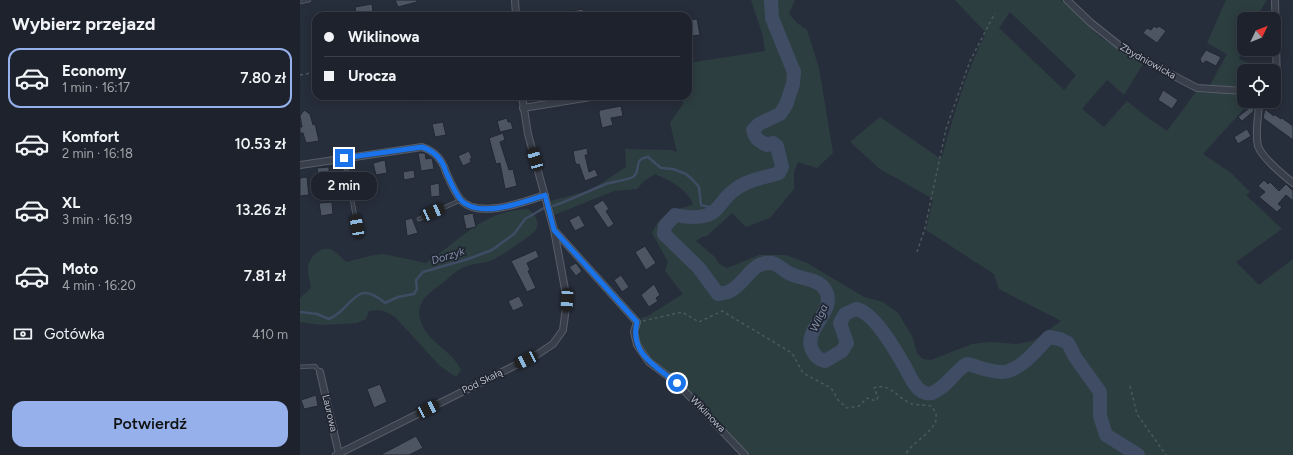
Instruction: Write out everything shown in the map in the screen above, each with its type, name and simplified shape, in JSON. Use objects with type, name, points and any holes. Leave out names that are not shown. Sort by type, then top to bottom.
[{"type":"street","points":[[515,0],[516,12]]},
{"type":"street","name":"Zbydniowicka","points":[[1067,0],[1091,23],[1125,50],[1197,88],[1237,91]]},
{"type":"street","points":[[1275,0],[1276,64]]},
{"type":"street","name":"Pod Skałą","points":[[338,454],[538,354],[553,344],[563,330],[567,300],[554,230],[528,134],[522,100]]},
{"type":"street","points":[[523,108],[573,100]]},
{"type":"street","points":[[1258,108],[1257,138],[1259,148],[1272,164],[1293,183]]},
{"type":"street","points":[[300,165],[422,147],[431,150],[444,164],[453,188],[461,200],[470,206],[486,209],[510,206],[545,195]]},
{"type":"street","points":[[554,230],[637,322]]},
{"type":"street","name":"Wiklinowa","points":[[637,322],[634,332],[636,345],[649,362],[677,383],[745,455]]},
{"type":"street","name":"Laurowa","points":[[320,372],[338,454]]},
{"type":"lane","points":[[300,2],[309,0]]},
{"type":"lane","points":[[344,158],[357,226]]},
{"type":"lane","points":[[419,219],[461,200]]},
{"type":"lane","points":[[300,367],[315,366],[320,372]]},
{"type":"path","points":[[917,252],[925,228],[946,129],[970,61],[995,13]]},
{"type":"path","points":[[300,75],[312,73]]},
{"type":"path","points":[[637,322],[682,312],[699,322],[722,311],[792,353],[804,373],[832,388],[838,400],[847,408],[859,406],[867,398],[876,401],[878,397],[874,388],[880,386],[885,387],[913,404],[931,406],[936,411],[937,416],[934,425],[905,455]]},
{"type":"path","points":[[1130,386],[1136,414],[1166,455]]},
{"type":"shaded area","points":[[751,0],[795,0],[789,14],[797,23],[807,30],[819,68],[833,153],[817,168],[798,162],[794,172],[794,189],[770,218],[746,227],[732,213],[707,236],[696,241],[715,257],[719,264],[727,268],[759,255],[786,255],[807,263],[864,297],[883,302],[898,313],[912,336],[917,353],[923,359],[931,360],[972,344],[990,342],[1016,344],[1033,341],[1061,321],[999,289],[994,274],[926,230],[933,199],[880,169],[850,142],[880,117],[941,159],[966,79],[986,33],[955,0],[1061,0],[1100,37],[1143,64],[1124,95],[1107,80],[1082,109],[1104,127],[1127,101],[1167,131],[1196,92],[1237,94],[1237,108],[1245,108],[1203,154],[1231,173],[1250,192],[1246,195],[1282,229],[1236,262],[1259,285],[1293,259],[1293,455],[750,455],[679,381],[651,359],[638,341],[637,331],[642,317],[646,317],[683,294],[665,271],[668,262],[652,233],[659,221],[668,213],[693,205],[691,199],[678,186],[655,174],[644,181],[637,189],[614,191],[554,215],[551,201],[591,190],[626,167],[625,149],[671,150],[677,152],[670,123],[683,104],[682,100],[692,100],[692,62],[765,51],[763,36]],"holes":[[[1010,12],[1076,75],[1064,90],[999,28]]]},
{"type":"shaded area","points":[[1226,0],[1267,0],[1259,12],[1237,12],[1237,56],[1240,56],[1239,59],[1249,63],[1237,64],[1237,86],[1209,87],[1227,54],[1207,43]]},
{"type":"shaded area","points":[[528,209],[534,214],[538,223],[535,231],[496,258],[462,268],[457,271],[430,292],[420,306],[420,319],[423,327],[428,334],[452,357],[461,370],[456,377],[440,366],[395,317],[386,312],[380,310],[369,311],[366,319],[357,323],[321,325],[300,322],[300,298],[311,288],[308,271],[310,260],[316,252],[320,250],[329,249],[334,251],[346,262],[383,254],[426,263],[473,228],[485,221],[512,211]]},
{"type":"building","points":[[395,0],[417,0],[417,2],[398,7]]},
{"type":"building","points":[[372,4],[373,12],[356,12],[355,7]]},
{"type":"building","points":[[583,9],[583,12],[566,12]]},
{"type":"building","points":[[697,19],[700,35],[692,36],[692,20]]},
{"type":"building","points":[[1154,26],[1157,28],[1159,26],[1166,31],[1157,43],[1143,33],[1147,28],[1151,30]]},
{"type":"building","points":[[1206,50],[1221,57],[1216,66],[1206,61],[1202,64],[1200,59]]},
{"type":"building","points":[[1163,90],[1178,100],[1172,109],[1158,100]]},
{"type":"building","points":[[411,100],[422,100],[411,102]]},
{"type":"building","points":[[621,106],[623,116],[611,118],[613,125],[602,128],[599,113],[600,110]]},
{"type":"building","points":[[1249,108],[1254,108],[1254,111],[1242,121],[1238,117]]},
{"type":"building","points":[[1265,109],[1274,116],[1274,114],[1293,126],[1293,140],[1263,118]]},
{"type":"building","points":[[304,110],[310,114],[313,125],[315,124],[319,141],[306,143],[303,133],[300,133],[300,127],[302,127],[300,116]]},
{"type":"building","points":[[507,118],[508,122],[511,122],[513,129],[500,132],[497,121]]},
{"type":"building","points":[[443,122],[446,135],[435,137],[432,124]]},
{"type":"building","points":[[1247,129],[1251,136],[1238,144],[1234,137]]},
{"type":"building","points":[[503,133],[505,140],[500,142],[509,170],[513,169],[517,186],[505,189],[500,163],[496,164],[489,138]]},
{"type":"building","points":[[587,148],[588,155],[585,155],[589,172],[595,169],[598,176],[585,181],[579,164],[577,165],[575,162],[573,151]]},
{"type":"building","points":[[469,151],[472,158],[470,159],[471,162],[463,166],[458,156]]},
{"type":"building","points":[[418,153],[425,153],[426,159],[432,158],[434,169],[421,171]]},
{"type":"building","points":[[385,160],[387,173],[376,175],[373,163]]},
{"type":"building","points":[[329,167],[329,174],[318,175],[317,168]]},
{"type":"building","points":[[414,170],[415,178],[404,180],[403,172]]},
{"type":"building","points":[[307,177],[309,195],[300,196],[300,178]]},
{"type":"building","points":[[1264,180],[1268,184],[1270,182],[1279,191],[1286,184],[1293,191],[1293,201],[1286,195],[1278,204],[1282,207],[1277,212],[1259,197],[1265,192],[1258,186]]},
{"type":"building","points":[[439,183],[440,196],[431,197],[430,185]]},
{"type":"building","points":[[603,200],[609,209],[606,211],[614,224],[608,228],[593,206]]},
{"type":"building","points":[[332,202],[333,214],[321,216],[319,203]]},
{"type":"building","points":[[473,213],[476,227],[466,229],[463,215]]},
{"type":"building","points":[[579,215],[585,226],[575,231],[569,220]]},
{"type":"building","points":[[412,218],[418,233],[407,236],[405,220]]},
{"type":"building","points":[[645,246],[656,263],[646,270],[635,252]]},
{"type":"building","points":[[536,250],[539,257],[527,263],[530,270],[528,271],[536,288],[527,292],[511,261]]},
{"type":"building","points":[[576,263],[582,271],[576,276],[569,267]]},
{"type":"building","points":[[621,275],[629,287],[622,292],[614,280]]},
{"type":"building","points":[[654,284],[660,295],[656,298],[658,301],[649,307],[641,295]]},
{"type":"building","points":[[519,296],[524,306],[513,311],[508,301]]},
{"type":"building","points":[[380,384],[387,402],[374,408],[367,389]]},
{"type":"building","points":[[316,395],[318,406],[304,409],[301,400]]},
{"type":"building","points":[[416,436],[423,448],[409,455],[380,455]]},
{"type":"waterway","name":"Wilga","points":[[771,0],[772,18],[794,72],[793,84],[786,105],[780,114],[759,124],[753,130],[756,138],[760,141],[767,145],[773,143],[777,146],[782,167],[779,173],[750,181],[735,189],[711,213],[703,216],[692,217],[675,215],[665,226],[664,234],[699,268],[718,294],[736,288],[750,272],[761,264],[767,263],[775,264],[788,273],[818,283],[824,288],[828,296],[825,311],[812,334],[810,342],[812,350],[816,356],[825,361],[842,351],[847,343],[840,323],[845,314],[856,309],[863,312],[877,324],[896,352],[915,385],[921,391],[926,393],[937,391],[965,365],[968,364],[997,372],[1008,371],[1028,359],[1049,337],[1060,339],[1068,343],[1075,357],[1100,392],[1100,416],[1106,435],[1138,455]]},
{"type":"waterway","name":"Dorzyk","points":[[553,206],[606,184],[633,177],[637,172],[640,160],[648,157],[661,168],[673,169],[686,174],[699,187],[701,205],[717,209]]},
{"type":"waterway","name":"Dorzyk","points":[[300,312],[317,314],[329,319],[337,314],[355,297],[361,294],[367,293],[375,296],[385,303],[398,297],[414,294],[417,289],[416,280],[423,272],[468,259],[492,250],[514,234],[525,219],[544,208]]},
{"type":"route","points":[[344,158],[422,147],[431,150],[439,157],[444,164],[453,188],[461,200],[470,206],[486,209],[510,206],[545,195],[554,230],[637,322],[634,332],[636,345],[649,362],[677,383]]}]
